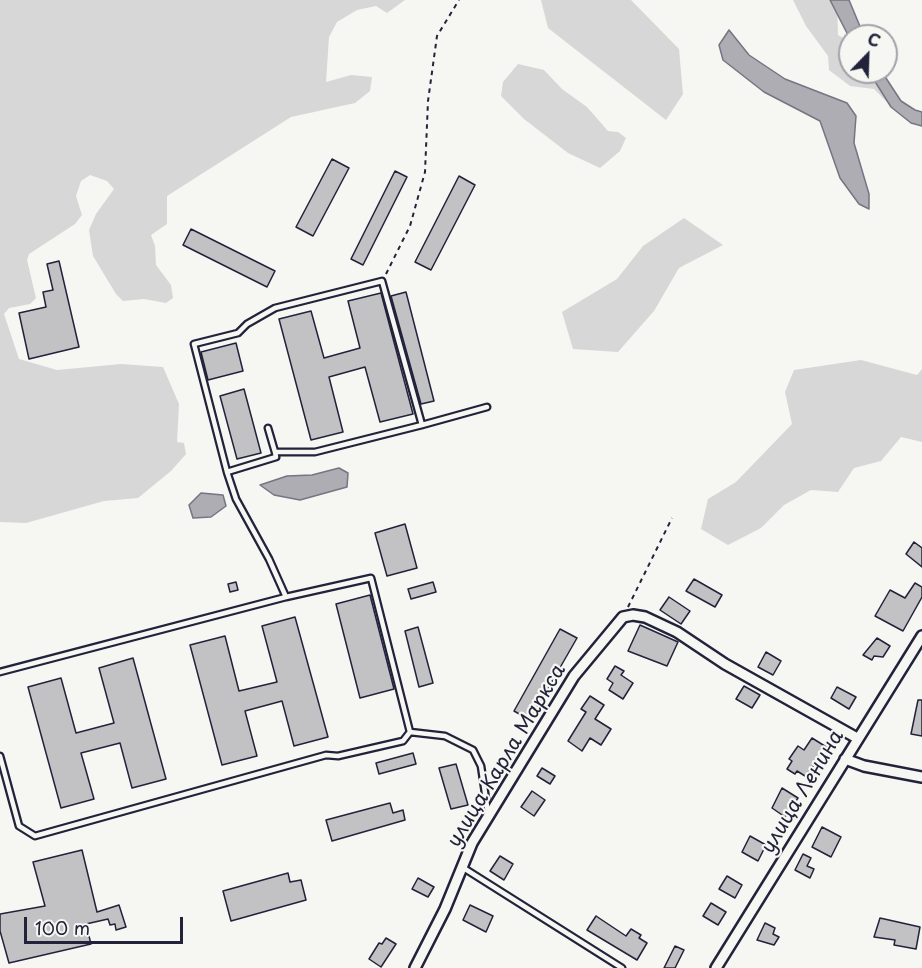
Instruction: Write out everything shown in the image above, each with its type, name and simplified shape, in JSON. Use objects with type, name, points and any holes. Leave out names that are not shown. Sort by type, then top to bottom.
[{"type":"street","points":[[623,617],[633,615],[645,617],[677,632],[725,664],[857,738]]},
{"type":"street","name":"улица Карла Маркса","points":[[415,968],[445,909],[472,843],[488,816],[574,676],[623,617]]},
{"type":"street","name":"улица Ленина","points":[[716,968],[922,636]]},
{"type":"street","points":[[845,759],[864,766],[922,777]]},
{"type":"lane","points":[[286,597],[269,559],[236,499],[194,344],[238,333],[247,324],[275,308],[382,281],[422,425]]},
{"type":"lane","points":[[275,452],[315,452],[487,407]]},
{"type":"lane","points":[[227,472],[276,457],[268,428]]},
{"type":"lane","points":[[0,672],[286,597],[371,578],[410,732]]},
{"type":"lane","points":[[0,756],[19,826],[35,836],[326,755],[338,756],[403,741],[410,732]]},
{"type":"lane","points":[[410,732],[445,736],[473,750],[481,766],[488,816]]},
{"type":"lane","points":[[462,867],[622,968]]},
{"type":"path","points":[[382,281],[410,226],[425,171],[428,101],[437,36],[459,0]]},
{"type":"path","points":[[623,617],[672,518]]},
{"type":"shaded area","points":[[0,0],[405,0],[387,13],[376,6],[357,10],[337,22],[329,37],[326,82],[351,75],[372,77],[370,91],[355,103],[291,117],[167,196],[167,224],[151,235],[155,246],[156,265],[171,285],[173,298],[166,303],[144,299],[123,301],[116,294],[93,256],[89,230],[96,214],[114,189],[107,181],[90,175],[81,181],[76,196],[82,215],[75,224],[29,254],[27,260],[36,298],[30,304],[9,308],[4,314],[19,359],[57,370],[121,364],[163,367],[179,404],[177,442],[184,443],[186,454],[171,471],[138,498],[104,501],[26,523],[0,522]]},
{"type":"shaded area","points":[[541,0],[631,0],[679,49],[683,94],[666,120],[548,28]]},
{"type":"shaded area","points":[[793,0],[837,0],[838,77],[829,70],[828,56],[806,26]]},
{"type":"shaded area","points":[[830,0],[849,0],[859,24],[842,24]]},
{"type":"shaded area","points":[[729,30],[749,55],[785,79],[847,103],[856,116],[854,143],[869,194],[869,209],[859,204],[840,178],[820,121],[764,92],[723,60],[719,45]]},
{"type":"shaded area","points":[[518,64],[544,70],[562,89],[587,107],[608,131],[618,132],[626,138],[620,151],[600,168],[568,153],[524,119],[501,96],[503,82]]},
{"type":"shaded area","points":[[847,84],[883,84],[899,107],[887,102],[874,89]]},
{"type":"shaded area","points":[[877,84],[890,84],[901,101],[922,112],[922,126],[911,123],[891,107]]},
{"type":"shaded area","points":[[684,218],[723,245],[679,268],[654,311],[618,352],[573,349],[562,312],[617,279],[643,246]]},
{"type":"shaded area","points":[[861,360],[917,375],[922,369],[922,442],[901,437],[881,461],[854,468],[838,492],[811,490],[784,505],[761,528],[728,545],[701,529],[708,499],[736,482],[792,424],[785,392],[794,370]]},
{"type":"shaded area","points":[[339,468],[348,473],[347,487],[300,500],[274,495],[260,485],[287,476],[312,475]]},
{"type":"shaded area","points":[[201,493],[223,495],[226,506],[211,517],[193,518],[189,505]]},
{"type":"building","points":[[332,159],[349,168],[313,236],[296,227]]},
{"type":"building","points":[[395,171],[407,177],[363,265],[351,259]]},
{"type":"building","points":[[459,176],[475,185],[431,270],[415,262]]},
{"type":"building","points":[[191,229],[275,271],[267,287],[183,245]]},
{"type":"building","points":[[59,261],[79,347],[29,359],[19,313],[46,307],[43,292],[53,290],[47,264]]},
{"type":"building","points":[[406,292],[434,401],[421,404],[391,296]]},
{"type":"building","points":[[381,293],[413,414],[380,422],[365,367],[329,377],[343,432],[311,440],[279,319],[311,311],[324,358],[360,348],[348,301]]},
{"type":"building","points":[[236,343],[243,371],[208,380],[201,352]]},
{"type":"building","points":[[244,389],[261,453],[237,459],[220,396]]},
{"type":"building","points":[[405,524],[417,568],[387,576],[375,533]]},
{"type":"building","points":[[914,542],[922,548],[922,567],[906,554]]},
{"type":"building","points":[[694,579],[722,595],[715,607],[686,591]]},
{"type":"building","points":[[236,582],[238,590],[230,592],[228,584]]},
{"type":"building","points":[[433,582],[436,592],[411,599],[408,589]]},
{"type":"building","points":[[915,583],[922,587],[922,597],[903,631],[875,616],[890,590],[905,598]]},
{"type":"building","points":[[370,595],[394,689],[360,698],[336,604]]},
{"type":"building","points":[[669,597],[690,611],[681,624],[660,610]]},
{"type":"building","points":[[295,617],[328,737],[294,746],[282,701],[245,711],[257,756],[222,765],[190,645],[225,636],[239,691],[277,682],[262,626]]},
{"type":"building","points":[[640,625],[678,642],[667,666],[628,651]]},
{"type":"building","points":[[418,627],[433,683],[419,687],[405,631]]},
{"type":"building","points":[[560,629],[577,638],[530,720],[514,711]]},
{"type":"building","points":[[877,638],[890,646],[883,657],[874,656],[872,660],[863,655]]},
{"type":"building","points":[[766,652],[781,661],[773,675],[758,667]]},
{"type":"building","points":[[133,658],[166,779],[132,788],[120,743],[81,753],[94,799],[61,808],[28,687],[61,678],[76,733],[114,723],[99,668]]},
{"type":"building","points":[[615,666],[624,671],[621,675],[633,683],[623,699],[609,690],[613,683],[607,679]]},
{"type":"building","points":[[744,686],[760,695],[752,708],[736,699]]},
{"type":"building","points":[[837,687],[856,697],[849,709],[831,698]]},
{"type":"building","points":[[590,696],[604,705],[595,719],[611,729],[601,745],[590,738],[582,751],[568,741],[586,712],[581,709]]},
{"type":"building","points":[[918,700],[922,700],[922,736],[911,734]]},
{"type":"building","points":[[812,738],[828,748],[805,776],[787,769],[792,761],[789,759],[798,746],[804,750]]},
{"type":"building","points":[[413,753],[416,764],[379,774],[376,763]]},
{"type":"building","points":[[456,764],[468,805],[451,809],[439,768]]},
{"type":"building","points":[[542,768],[555,776],[550,784],[537,776]]},
{"type":"building","points":[[782,788],[798,798],[785,817],[772,808]]},
{"type":"building","points":[[532,791],[545,800],[534,816],[521,807]]},
{"type":"building","points":[[390,803],[393,813],[403,810],[405,820],[332,841],[326,820]]},
{"type":"building","points":[[822,827],[841,837],[831,857],[812,847]]},
{"type":"building","points":[[750,836],[766,845],[758,861],[742,852]]},
{"type":"building","points":[[82,850],[97,912],[119,905],[126,927],[116,930],[115,924],[110,925],[108,919],[86,924],[91,944],[9,963],[0,931],[0,914],[45,906],[33,862]]},
{"type":"building","points":[[803,854],[811,858],[807,866],[814,869],[810,878],[795,870]]},
{"type":"building","points":[[500,856],[513,864],[504,880],[490,871]]},
{"type":"building","points":[[288,873],[290,882],[301,880],[306,900],[231,921],[223,891]]},
{"type":"building","points":[[727,876],[742,885],[735,898],[719,889]]},
{"type":"building","points":[[418,878],[434,887],[428,897],[412,889]]},
{"type":"building","points":[[711,903],[726,912],[718,925],[703,916]]},
{"type":"building","points":[[470,905],[493,916],[486,932],[463,920]]},
{"type":"building","points":[[596,916],[626,936],[631,929],[641,935],[639,938],[647,943],[637,960],[587,930]]},
{"type":"building","points":[[880,918],[920,927],[916,949],[894,945],[895,940],[874,937]]},
{"type":"building","points":[[765,923],[775,928],[773,934],[779,937],[774,945],[757,940]]},
{"type":"building","points":[[386,938],[396,944],[381,967],[369,959],[379,943],[382,944]]},
{"type":"building","points":[[675,946],[684,950],[675,968],[664,968]]}]
